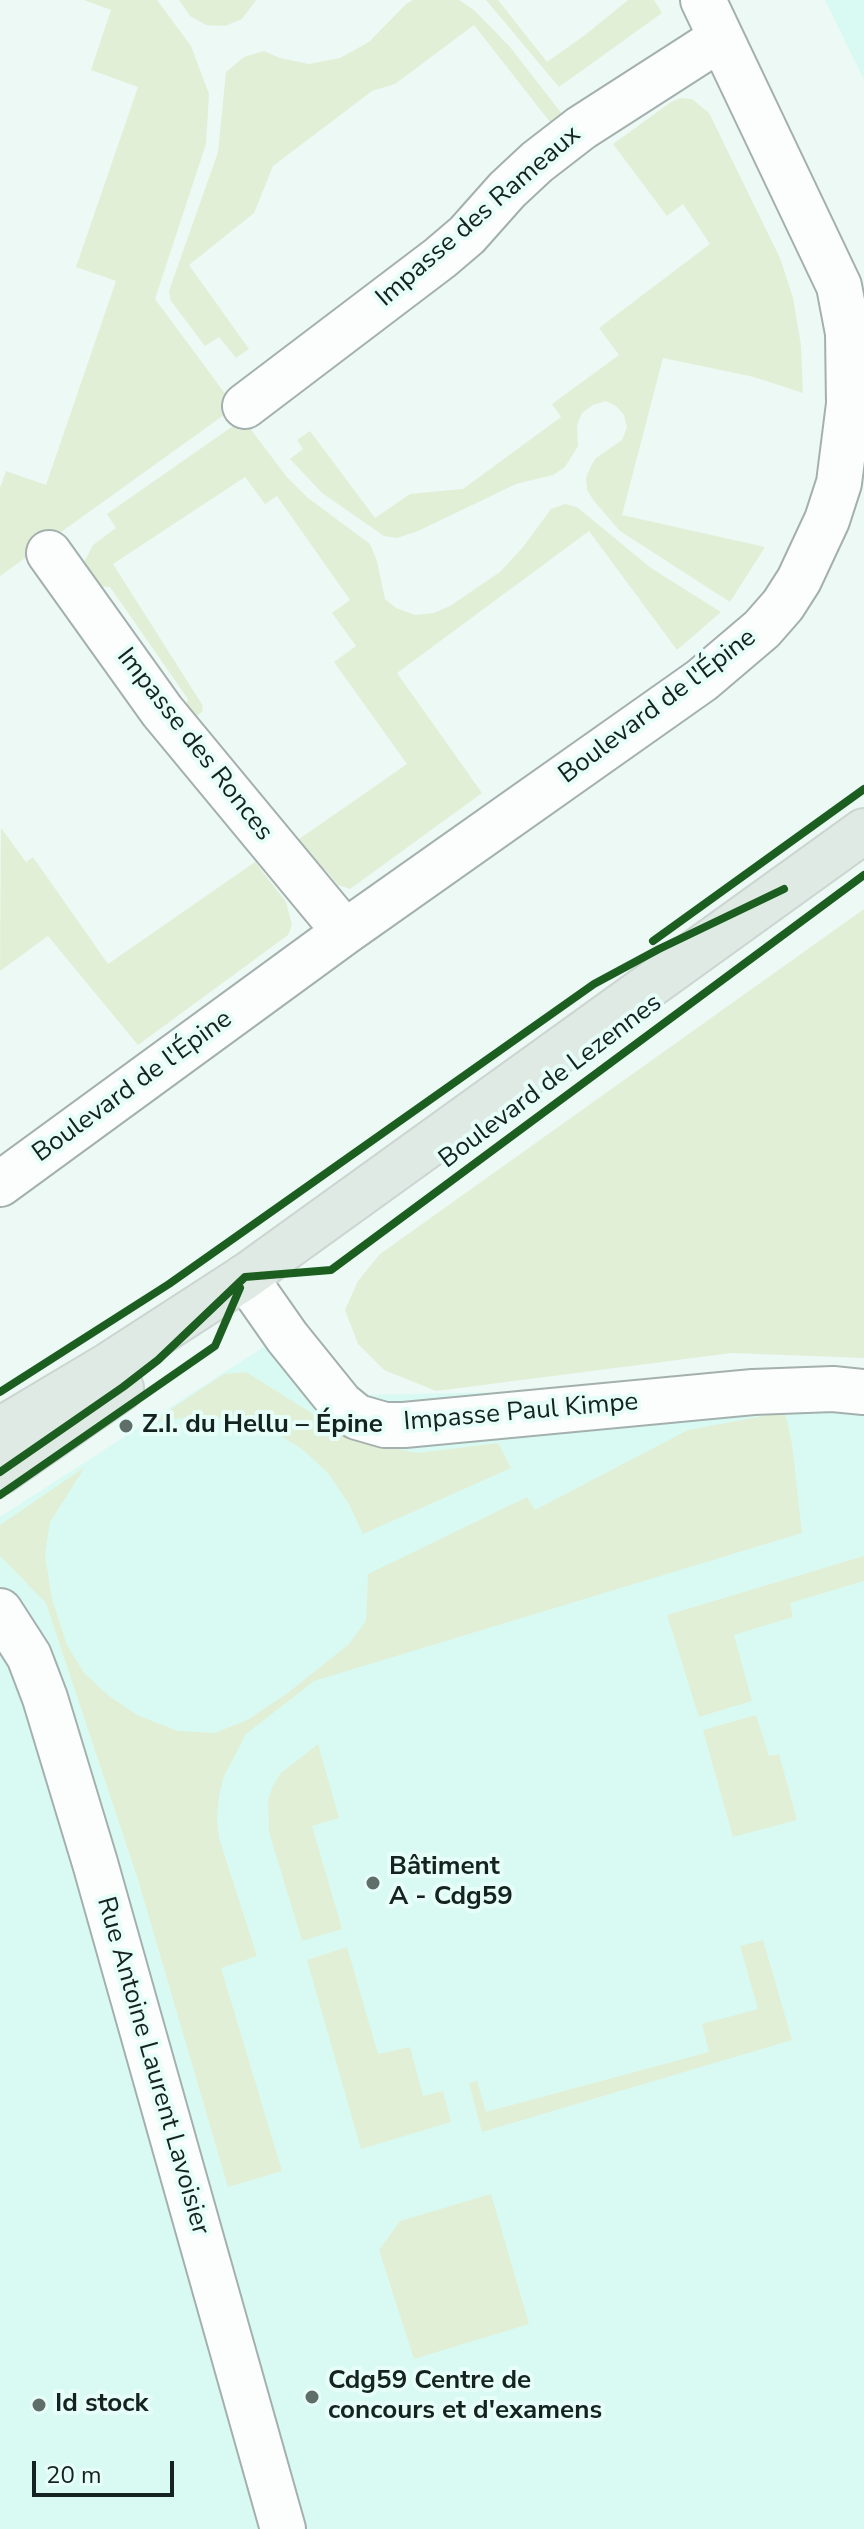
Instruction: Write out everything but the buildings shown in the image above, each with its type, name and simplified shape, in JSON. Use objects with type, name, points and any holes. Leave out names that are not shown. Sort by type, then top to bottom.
[{"type":"main road","name":"Boulevard de Lezennes","points":[[0,1430],[109,1365],[245,1277],[864,831]]},
{"type":"main road","name":"Boulevard de Lezennes","points":[[0,1472],[147,1369],[245,1277]]},
{"type":"street","name":"Impasse des Rameaux","points":[[245,406],[440,258],[467,235],[507,190],[712,19]]},
{"type":"street","name":"Boulevard de l'Épine","points":[[0,1184],[345,932],[689,690],[737,652],[783,605],[806,567],[839,483],[849,404],[848,333],[839,286],[712,19]]},
{"type":"street","name":"Impasse des Ronces","points":[[49,553],[162,711],[345,932]]},
{"type":"street","name":"Impasse Paul Kimpe","points":[[245,1277],[287,1337],[341,1404],[357,1417],[385,1425],[767,1391],[833,1389],[864,1392]]},
{"type":"street","name":"Rue Antoine Laurent Lavoisier","points":[[0,1611],[29,1656],[45,1698],[283,2529]]},
{"type":"shaded area","points":[[84,0],[157,0],[191,46],[209,94],[206,144],[155,299],[235,407],[0,576],[0,488],[6,471],[46,485],[116,281],[76,267],[138,87],[91,70],[111,10]]},
{"type":"shaded area","points":[[179,0],[256,0],[242,19],[225,26],[206,25],[190,16]]},
{"type":"shaded area","points":[[413,0],[459,0],[474,10],[510,47],[569,123],[557,131],[474,25],[395,84],[372,91],[273,166],[254,213],[189,265],[249,349],[236,358],[219,337],[205,346],[171,301],[169,291],[218,152],[226,72],[244,57],[264,51],[309,64],[340,58],[369,42]]},
{"type":"shaded area","points":[[486,0],[498,0],[547,62],[628,0],[654,0],[662,13],[559,87]]},
{"type":"shaded area","points":[[825,0],[864,0],[864,80]]},
{"type":"shaded area","points":[[681,98],[692,99],[709,113],[780,258],[793,298],[801,345],[803,393],[754,377],[663,358],[622,515],[765,547],[730,602],[620,531],[587,490],[586,478],[596,458],[622,440],[627,427],[624,415],[606,401],[582,413],[577,425],[578,446],[565,467],[553,475],[516,484],[397,538],[384,536],[322,493],[290,459],[303,449],[297,440],[310,431],[375,518],[410,494],[463,489],[561,417],[552,404],[619,355],[599,328],[710,244],[683,204],[667,216],[613,144]]},
{"type":"shaded area","points":[[243,419],[286,476],[308,498],[370,544],[385,599],[396,608],[415,615],[434,613],[450,606],[500,572],[551,509],[565,504],[577,507],[651,568],[721,612],[677,650],[589,531],[397,673],[482,793],[350,889],[338,885],[325,869],[316,875],[292,844],[407,764],[334,662],[356,646],[332,613],[350,600],[277,496],[265,504],[245,477],[113,564],[203,706],[202,712],[187,723],[182,716],[188,699],[110,587],[88,586],[83,564],[93,545],[116,528],[107,514]]},
{"type":"shaded area","points":[[1,828],[26,862],[33,857],[108,964],[255,862],[286,902],[292,925],[288,935],[138,1045],[48,936],[0,971]]},
{"type":"shaded area","points":[[864,909],[864,1358],[732,1353],[436,1391],[384,1370],[358,1344],[345,1310],[358,1281],[380,1254]]},
{"type":"shaded area","points":[[304,1321],[357,1395],[864,1389],[864,2529],[0,2529],[0,1517]]},
{"type":"shaded area","points":[[246,1372],[353,1439],[417,1453],[498,1443],[511,1468],[363,1534],[349,1504],[328,1473],[302,1449],[269,1429],[235,1418],[189,1417],[150,1423],[224,1374]]},
{"type":"shaded area","points":[[785,1412],[792,1444],[802,1533],[314,1681],[246,1734],[224,1776],[217,1818],[219,1838],[257,1956],[221,1968],[282,2171],[228,2187],[139,1883],[46,1603],[0,1556],[0,1525],[85,1467],[50,1522],[45,1555],[52,1599],[67,1645],[84,1673],[109,1696],[137,1715],[178,1731],[215,1733],[249,1719],[349,1644],[366,1621],[368,1574],[527,1497],[535,1510],[688,1430]]},
{"type":"shaded area","points":[[864,1556],[864,1581],[790,1603],[793,1617],[734,1635],[752,1701],[699,1717],[667,1615]]},
{"type":"shaded area","points":[[756,1715],[769,1756],[779,1754],[797,1820],[733,1837],[703,1730]]},
{"type":"shaded area","points":[[318,1744],[339,1818],[312,1826],[342,1929],[302,1941],[269,1832],[268,1801],[280,1774]]},
{"type":"shaded area","points":[[763,1940],[792,2040],[482,2132],[469,2083],[477,2081],[486,2112],[709,2052],[702,2024],[758,2009],[740,1946]]},
{"type":"shaded area","points":[[347,1947],[378,2054],[410,2047],[423,2096],[443,2091],[451,2122],[361,2149],[307,1960]]},
{"type":"shaded area","points":[[491,2194],[529,2324],[414,2359],[379,2250],[400,2221]]},
{"type":"cycle path","points":[[653,941],[864,789]]},
{"type":"cycle path","points":[[0,1472],[158,1360],[245,1277],[331,1270],[864,875]]},
{"type":"cycle path","points":[[0,1392],[169,1284],[594,984],[784,889]]},
{"type":"cycle path","points":[[0,1495],[215,1346],[240,1288]]},
{"type":"place","name":"Z.I. du Hellu – Épine","points":[[126,1426]]},
{"type":"place","name":"Bâtiment A - Cdg59","points":[[373,1883]]},
{"type":"place","name":"Cdg59 Centre de concours et d'examens","points":[[312,2397]]},
{"type":"place","name":"Id stock","points":[[39,2405]]}]
